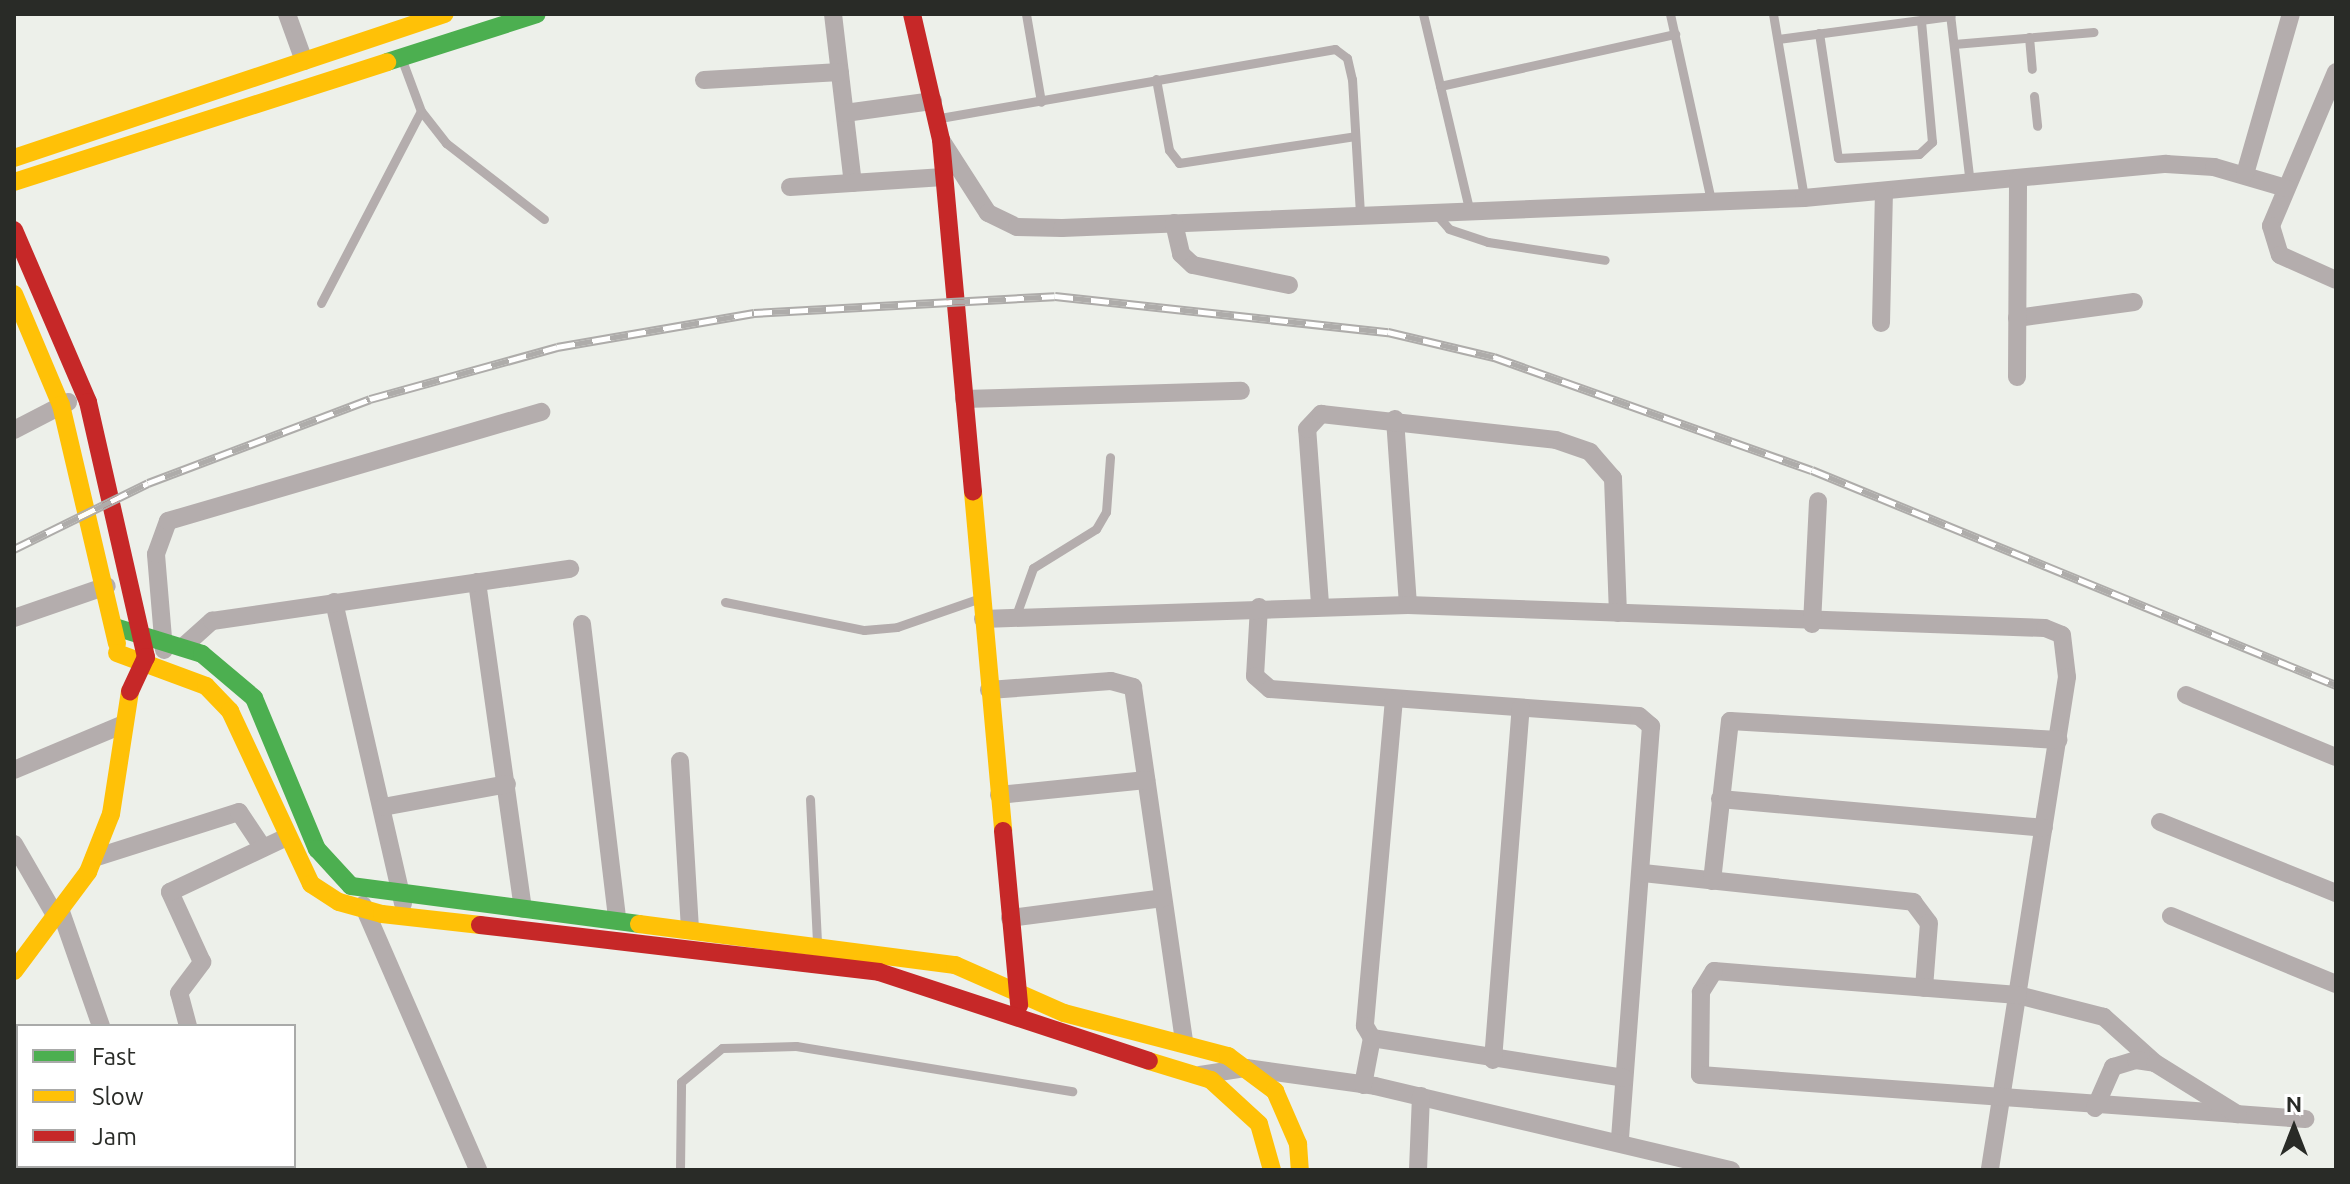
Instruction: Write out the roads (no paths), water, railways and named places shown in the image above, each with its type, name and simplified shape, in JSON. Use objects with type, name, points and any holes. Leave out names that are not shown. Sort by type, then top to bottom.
[{"type":"main road","points":[[14,158],[445,14]]},
{"type":"main road","points":[[14,182],[402,60],[537,14]]},
{"type":"main road","points":[[912,14],[941,140],[1021,1021]]},
{"type":"main road","points":[[14,230],[85,394],[144,631],[146,657],[129,694],[111,814],[94,858],[14,971]]},
{"type":"main road","points":[[14,294],[61,405],[107,586],[117,653],[129,694]]},
{"type":"main road","points":[[115,627],[144,631],[184,646],[254,698],[317,849],[356,887],[401,896],[817,942],[955,965],[1064,1013],[1184,1042],[1246,1068],[1284,1107],[1300,1170]]},
{"type":"main road","points":[[117,653],[146,657],[206,686],[230,711],[285,838],[311,884],[365,910],[879,972],[1021,1021],[1200,1075],[1259,1124],[1272,1170]]},
{"type":"street","points":[[287,14],[304,61]]},
{"type":"street","points":[[833,14],[853,183]]},
{"type":"street","points":[[2245,174],[2291,14]]},
{"type":"street","points":[[704,80],[840,72]]},
{"type":"street","points":[[2334,82],[2286,188],[2272,242],[2293,264],[2336,280]]},
{"type":"street","points":[[845,113],[935,110]]},
{"type":"street","points":[[941,140],[988,213],[1017,227],[1804,198],[2166,164],[2245,174],[2286,188]]},
{"type":"street","points":[[790,187],[944,177]]},
{"type":"street","points":[[2017,377],[2018,179]]},
{"type":"street","points":[[1881,323],[1884,191]]},
{"type":"street","points":[[1174,223],[1181,254],[1193,265],[1289,285]]},
{"type":"street","points":[[2017,318],[2134,302]]},
{"type":"street","points":[[964,399],[1241,391]]},
{"type":"street","points":[[14,430],[85,394]]},
{"type":"street","points":[[165,665],[156,554],[168,521],[541,412]]},
{"type":"street","points":[[1320,604],[1307,429],[1321,414],[1395,419],[1556,440],[1604,461],[1616,506],[1618,613]]},
{"type":"street","points":[[1395,419],[1408,605]]},
{"type":"street","points":[[1812,624],[1818,501]]},
{"type":"street","points":[[184,646],[212,621],[570,569]]},
{"type":"street","points":[[477,582],[523,909]]},
{"type":"street","points":[[14,618],[107,586]]},
{"type":"street","points":[[334,602],[407,916]]},
{"type":"street","points":[[983,619],[1320,604],[1408,605],[1812,624],[2045,628],[2062,635],[2067,677],[1990,1170]]},
{"type":"street","points":[[1259,607],[1259,685],[1394,699],[1639,716],[1651,726],[1643,873],[1620,1139]]},
{"type":"street","points":[[582,624],[617,919]]},
{"type":"street","points":[[989,690],[1129,684],[1184,1042]]},
{"type":"street","points":[[2186,695],[2336,757]]},
{"type":"street","points":[[1363,1085],[1372,1038],[1365,1026],[1394,699]]},
{"type":"street","points":[[1493,1060],[1521,708]]},
{"type":"street","points":[[1712,881],[1727,727],[1736,719],[2058,740]]},
{"type":"street","points":[[14,770],[124,724]]},
{"type":"street","points":[[680,761],[690,927]]},
{"type":"street","points":[[999,795],[1146,780]]},
{"type":"street","points":[[383,807],[507,784]]},
{"type":"street","points":[[1720,799],[2044,828]]},
{"type":"street","points":[[94,858],[239,812],[263,848]]},
{"type":"street","points":[[2160,822],[2336,893]]},
{"type":"street","points":[[187,1024],[179,993],[202,962],[170,892],[285,838]]},
{"type":"street","points":[[14,844],[58,912],[100,1024]]},
{"type":"street","points":[[1643,873],[1913,902],[1929,923],[1924,988]]},
{"type":"street","points":[[356,887],[478,1170]]},
{"type":"street","points":[[1010,918],[1163,898]]},
{"type":"street","points":[[2171,916],[2336,984]]},
{"type":"street","points":[[2238,1115],[2155,1063],[2104,1017],[2018,995],[1707,973],[1696,1072],[2002,1103],[2305,1119]]},
{"type":"street","points":[[1372,1038],[1493,1060],[1624,1078]]},
{"type":"street","points":[[2095,1108],[2113,1067],[2124,1060],[2155,1063]]},
{"type":"street","points":[[1200,1075],[1246,1068],[1363,1085],[1620,1139],[1731,1170]]},
{"type":"street","points":[[1418,1170],[1421,1096]]},
{"type":"lane","points":[[1026,14],[1041,102]]},
{"type":"lane","points":[[1423,14],[1469,209]]},
{"type":"lane","points":[[1670,14],[1711,201]]},
{"type":"lane","points":[[1773,14],[1804,198]]},
{"type":"lane","points":[[1778,39],[1950,15],[1970,183]]},
{"type":"lane","points":[[1819,33],[1838,158],[1903,156],[1932,142],[1921,20]]},
{"type":"lane","points":[[1954,44],[2093,32]]},
{"type":"lane","points":[[1440,86],[1675,34]]},
{"type":"lane","points":[[2029,37],[2032,69]]},
{"type":"lane","points":[[935,110],[1041,102],[1335,49],[1347,58],[1352,79],[1360,212]]},
{"type":"lane","points":[[402,60],[421,111],[446,143],[544,219]]},
{"type":"lane","points":[[1156,79],[1169,150],[1179,163],[1355,136]]},
{"type":"lane","points":[[2034,96],[2037,126]]},
{"type":"lane","points":[[321,303],[421,111]]},
{"type":"lane","points":[[1432,210],[1465,236],[1605,260]]},
{"type":"lane","points":[[1015,618],[1033,568],[1101,521],[1110,457]]},
{"type":"lane","points":[[725,602],[864,630],[941,615],[981,597]]},
{"type":"lane","points":[[810,799],[817,942]]},
{"type":"lane","points":[[680,1170],[681,1082],[722,1048],[796,1046],[1072,1091]]},
{"type":"railway","points":[[14,549],[148,483],[370,399],[557,347],[754,313],[1055,296],[1388,332],[1494,357],[1812,470],[2336,685]]}]
